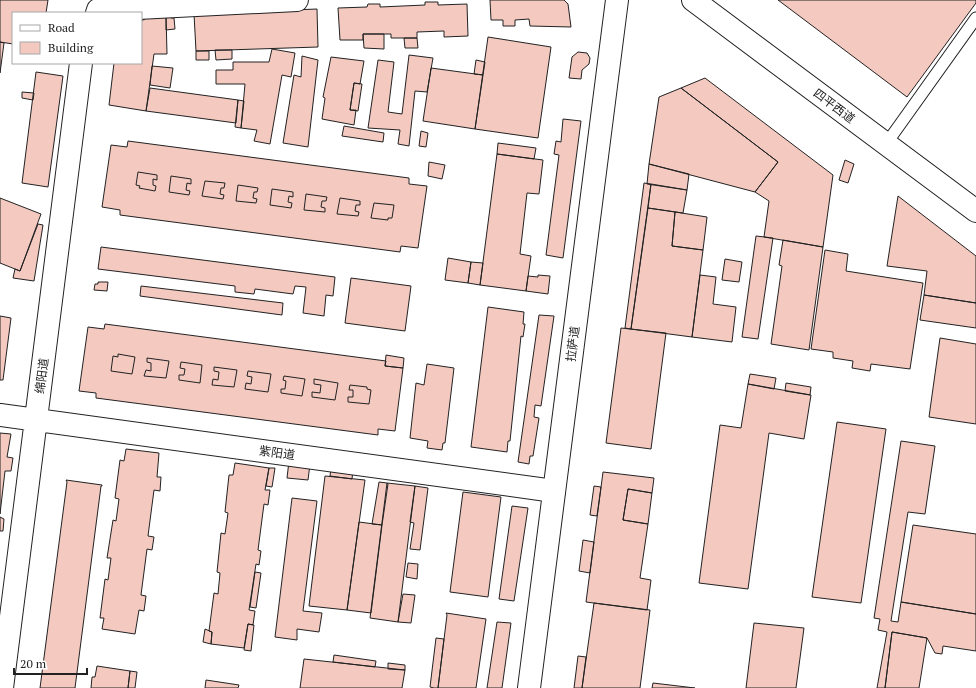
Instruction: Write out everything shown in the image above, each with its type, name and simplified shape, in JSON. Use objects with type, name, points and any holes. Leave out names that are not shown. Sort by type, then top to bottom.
[{"type":"street","points":[[98,12],[297,0]]},
{"type":"street","name":"拉萨道","points":[[529,688],[617,0]]},
{"type":"street","name":"四平西道","points":[[693,0],[976,211]]},
{"type":"street","name":"绵阳道","points":[[2,688],[81,64]]},
{"type":"street","name":"紫阳道","points":[[0,415],[554,491]]},
{"type":"lane","points":[[886,144],[976,18]]},
{"type":"building","points":[[0,0],[48,0],[46,12],[12,12],[12,44],[0,42]]},
{"type":"building","points":[[490,0],[564,0],[568,4],[571,27],[530,26],[529,19],[515,20],[515,26],[503,26],[503,20],[491,20]]},
{"type":"building","points":[[778,0],[976,0],[976,3],[907,97]]},
{"type":"building","points":[[425,2],[438,2],[438,5],[467,4],[468,36],[444,37],[444,31],[417,32],[417,38],[391,38],[391,34],[363,34],[363,40],[340,40],[338,8],[367,7],[368,4],[380,4],[380,7],[425,5]]},
{"type":"building","points":[[317,9],[318,47],[196,51],[194,14]]},
{"type":"building","points":[[166,15],[171,15],[171,18],[174,18],[175,29],[166,30]]},
{"type":"building","points":[[166,15],[167,54],[154,54],[146,111],[109,105],[114,64],[142,64],[142,20],[145,19],[145,16]]},
{"type":"building","points":[[363,34],[384,34],[384,49],[364,48]]},
{"type":"building","points":[[488,37],[551,47],[538,138],[475,129]]},
{"type":"building","points":[[404,38],[417,38],[418,48],[405,48]]},
{"type":"building","points":[[0,42],[4,43],[0,73]]},
{"type":"building","points":[[272,49],[295,53],[291,77],[282,75],[270,144],[254,141],[257,130],[241,128],[245,84],[216,84],[216,70],[233,70],[233,62],[269,62]]},
{"type":"building","points":[[215,50],[232,50],[232,59],[216,60]]},
{"type":"building","points":[[196,51],[209,51],[209,60],[196,60]]},
{"type":"building","points":[[578,52],[587,53],[590,58],[589,64],[582,70],[581,79],[569,78],[572,57]]},
{"type":"building","points":[[409,55],[433,58],[427,92],[415,91],[409,146],[398,144],[400,130],[368,128],[378,60],[394,62],[388,112],[402,114]]},
{"type":"building","points":[[302,56],[318,60],[308,147],[283,143],[294,75],[301,77]]},
{"type":"building","points":[[331,57],[364,61],[360,84],[354,83],[350,110],[356,110],[354,125],[322,119],[325,98],[323,97]]},
{"type":"building","points":[[476,60],[485,62],[483,75],[474,74]]},
{"type":"building","points":[[152,66],[173,68],[170,88],[150,85]]},
{"type":"building","points":[[431,68],[483,75],[475,129],[423,121]]},
{"type":"building","points":[[36,72],[63,76],[48,187],[22,183]]},
{"type":"building","points":[[705,78],[833,175],[823,247],[764,237],[769,201],[755,192],[778,162],[681,88]]},
{"type":"building","points":[[354,83],[362,84],[358,111],[350,110]]},
{"type":"building","points":[[150,88],[238,100],[236,123],[146,111]]},
{"type":"building","points":[[681,88],[778,162],[755,192],[649,164],[659,97]]},
{"type":"building","points":[[22,92],[34,93],[33,100],[22,98]]},
{"type":"building","points":[[238,100],[244,101],[241,128],[235,127]]},
{"type":"building","points":[[563,119],[581,121],[563,258],[546,255],[559,155],[554,154],[556,141],[561,142]]},
{"type":"building","points":[[344,126],[384,133],[383,142],[342,136]]},
{"type":"building","points":[[421,131],[428,133],[426,147],[419,146]]},
{"type":"building","points":[[128,141],[409,178],[409,184],[427,186],[418,248],[401,246],[400,252],[120,215],[120,210],[102,207],[111,145],[127,147]]},
{"type":"building","points":[[498,143],[536,148],[534,159],[497,154]]},
{"type":"building","points":[[497,154],[543,160],[539,194],[527,193],[520,254],[531,256],[526,291],[480,285]]},
{"type":"building","points":[[845,160],[854,164],[848,183],[839,180]]},
{"type":"building","points":[[429,162],[445,165],[442,179],[428,176]]},
{"type":"building","points":[[649,164],[689,174],[687,190],[647,184]]},
{"type":"building","points":[[138,172],[157,175],[157,180],[153,179],[153,185],[156,186],[155,191],[139,188],[140,186],[136,185]]},
{"type":"building","points":[[171,176],[191,179],[191,184],[187,183],[186,190],[190,191],[189,195],[169,192]]},
{"type":"building","points":[[205,181],[225,183],[224,188],[221,188],[220,194],[224,195],[223,199],[202,196]]},
{"type":"building","points":[[644,183],[651,184],[631,329],[625,328]]},
{"type":"building","points":[[651,184],[687,190],[683,213],[648,208]]},
{"type":"building","points":[[238,185],[258,188],[257,192],[254,192],[253,198],[257,199],[256,203],[236,201]]},
{"type":"building","points":[[272,189],[293,192],[293,197],[289,196],[288,202],[292,203],[291,208],[270,205]]},
{"type":"building","points":[[306,194],[327,197],[326,201],[322,201],[321,207],[325,208],[325,212],[304,210]]},
{"type":"building","points":[[898,196],[976,256],[976,303],[924,295],[927,271],[887,266]]},
{"type":"building","points":[[0,198],[41,214],[20,271],[0,263]]},
{"type":"building","points":[[340,198],[360,201],[360,205],[356,205],[355,211],[359,212],[358,216],[337,214]]},
{"type":"building","points":[[374,203],[394,205],[392,218],[388,218],[388,220],[371,218]]},
{"type":"building","points":[[648,208],[675,212],[672,246],[703,250],[692,337],[631,329]]},
{"type":"building","points":[[675,212],[707,217],[703,250],[672,246]]},
{"type":"building","points":[[38,224],[43,225],[34,281],[13,278],[15,269],[20,271]]},
{"type":"building","points":[[756,236],[773,238],[758,339],[742,337]]},
{"type":"building","points":[[783,240],[823,247],[809,350],[771,344],[782,266],[779,265]]},
{"type":"building","points":[[101,247],[335,277],[333,296],[326,295],[324,316],[303,313],[306,287],[295,286],[293,294],[255,289],[254,294],[235,292],[235,286],[98,269]]},
{"type":"building","points":[[825,250],[848,254],[846,271],[923,283],[910,369],[871,364],[870,371],[852,368],[853,361],[833,358],[833,352],[811,349]]},
{"type":"building","points":[[448,258],[471,262],[468,283],[445,280]]},
{"type":"building","points":[[725,259],[742,262],[739,282],[722,280]]},
{"type":"building","points":[[471,262],[483,263],[480,285],[468,283]]},
{"type":"building","points":[[538,275],[550,276],[548,294],[526,291],[528,276],[538,277]]},
{"type":"building","points":[[700,275],[716,277],[713,304],[736,307],[732,342],[692,337]]},
{"type":"building","points":[[351,278],[411,286],[405,331],[345,323]]},
{"type":"building","points":[[98,282],[108,282],[107,291],[94,290],[95,284],[98,284]]},
{"type":"building","points":[[141,286],[283,303],[282,315],[140,296]]},
{"type":"building","points":[[924,295],[976,303],[976,328],[920,320]]},
{"type":"building","points":[[488,307],[524,312],[523,324],[525,324],[523,337],[521,336],[510,441],[508,441],[507,452],[471,447]]},
{"type":"building","points":[[539,315],[554,316],[541,406],[535,405],[534,417],[539,418],[533,456],[530,456],[529,464],[518,462]]},
{"type":"building","points":[[0,316],[11,318],[3,380],[0,380]]},
{"type":"building","points":[[105,324],[386,361],[385,366],[403,368],[395,431],[378,429],[378,435],[96,398],[96,393],[79,391],[88,327],[104,329]]},
{"type":"building","points":[[621,328],[666,333],[651,449],[606,443]]},
{"type":"building","points":[[940,338],[976,344],[976,424],[929,417]]},
{"type":"building","points":[[118,354],[135,357],[132,374],[111,371],[113,356],[118,357]]},
{"type":"building","points":[[386,355],[404,358],[403,368],[385,366]]},
{"type":"building","points":[[147,358],[169,361],[166,378],[144,376],[146,370],[151,371],[151,363],[147,362]]},
{"type":"building","points":[[181,362],[202,365],[200,383],[179,380],[179,375],[184,375],[185,369],[180,368]]},
{"type":"building","points":[[427,364],[454,368],[445,443],[443,443],[442,450],[427,448],[428,441],[410,438],[416,383],[424,385]]},
{"type":"building","points":[[214,367],[237,370],[234,387],[212,385],[213,379],[218,380],[219,372],[214,371]]},
{"type":"building","points":[[248,371],[271,374],[268,392],[245,389],[246,383],[251,384],[252,377],[247,376]]},
{"type":"building","points":[[750,374],[776,378],[774,389],[748,384]]},
{"type":"building","points":[[284,376],[305,379],[302,396],[281,393],[281,389],[285,389],[286,381],[283,380]]},
{"type":"building","points":[[314,379],[338,383],[335,400],[312,397],[312,392],[320,393],[321,385],[314,384]]},
{"type":"building","points":[[786,383],[811,387],[810,395],[785,391]]},
{"type":"building","points":[[748,384],[811,395],[804,439],[769,433],[748,589],[699,583],[720,425],[741,428]]},
{"type":"building","points":[[350,385],[367,387],[367,389],[371,390],[369,404],[348,402],[348,397],[353,397],[353,390],[349,390]]},
{"type":"building","points":[[837,422],[886,429],[861,603],[812,597]]},
{"type":"building","points":[[0,433],[11,434],[7,457],[13,458],[11,471],[5,471],[0,514]]},
{"type":"building","points":[[901,441],[935,446],[925,514],[908,512],[891,621],[898,622],[901,602],[976,614],[976,651],[943,646],[942,654],[935,653],[927,638],[892,632],[885,688],[877,688],[887,632],[878,630],[880,619],[874,618]]},
{"type":"building","points":[[126,449],[159,453],[157,477],[161,477],[160,491],[154,490],[148,536],[154,537],[152,550],[147,549],[141,595],[146,596],[144,611],[139,610],[135,634],[102,629],[104,618],[100,618],[105,579],[108,580],[111,558],[107,558],[113,520],[116,521],[119,499],[115,498],[120,460],[124,461]]},
{"type":"building","points":[[289,461],[310,464],[308,480],[287,478]]},
{"type":"building","points":[[235,463],[269,468],[265,490],[270,490],[268,505],[264,504],[258,550],[261,551],[259,565],[256,564],[249,610],[255,611],[253,625],[248,624],[244,648],[211,644],[212,632],[209,631],[214,593],[218,594],[220,573],[217,572],[221,533],[225,534],[228,513],[225,512],[229,475],[233,475]]},
{"type":"building","points":[[269,468],[275,468],[272,487],[266,486]]},
{"type":"building","points":[[331,468],[353,470],[352,479],[330,476]]},
{"type":"building","points":[[603,472],[654,478],[652,493],[628,489],[623,520],[648,524],[640,578],[651,580],[647,610],[586,602]]},
{"type":"building","points":[[325,476],[365,480],[347,610],[309,606]]},
{"type":"building","points":[[66,480],[102,486],[75,688],[40,688],[67,482]]},
{"type":"building","points":[[379,482],[388,484],[382,525],[372,524]]},
{"type":"building","points":[[387,483],[415,486],[398,622],[370,618]]},
{"type":"building","points":[[415,486],[428,488],[420,550],[410,549],[414,523],[410,522]]},
{"type":"building","points":[[594,486],[601,487],[597,516],[590,515]]},
{"type":"building","points":[[628,489],[652,493],[648,524],[623,520]]},
{"type":"building","points":[[463,492],[501,497],[488,597],[450,592]]},
{"type":"building","points":[[292,498],[317,501],[303,611],[322,613],[319,632],[297,629],[297,640],[275,637]]},
{"type":"building","points":[[512,506],[528,508],[514,601],[499,599]]},
{"type":"building","points":[[0,517],[4,519],[3,531],[0,531]]},
{"type":"building","points":[[359,522],[382,525],[371,613],[347,610]]},
{"type":"building","points":[[913,525],[976,534],[976,614],[901,602]]},
{"type":"building","points":[[583,540],[594,542],[590,573],[579,571]]},
{"type":"building","points":[[408,563],[418,564],[417,579],[406,577]]},
{"type":"building","points":[[255,572],[261,573],[256,608],[250,607]]},
{"type":"building","points":[[403,594],[415,595],[411,623],[398,622]]},
{"type":"building","points":[[594,603],[650,610],[640,688],[582,688]]},
{"type":"building","points":[[446,613],[486,619],[476,688],[438,688],[447,615]]},
{"type":"building","points":[[497,622],[511,623],[502,688],[487,688]]},
{"type":"building","points":[[754,623],[804,628],[796,688],[746,688]]},
{"type":"building","points":[[248,624],[254,625],[251,651],[244,650]]},
{"type":"building","points":[[205,629],[212,632],[211,644],[203,642]]},
{"type":"building","points":[[892,632],[927,638],[919,688],[885,688]]},
{"type":"building","points":[[436,638],[444,639],[438,688],[434,688],[430,687]]},
{"type":"building","points":[[334,655],[376,661],[375,667],[333,662]]},
{"type":"building","points":[[578,656],[586,657],[582,688],[574,688]]},
{"type":"building","points":[[304,659],[405,670],[402,688],[300,688]]},
{"type":"building","points":[[388,663],[405,665],[405,670],[388,669]]},
{"type":"building","points":[[97,666],[130,671],[128,688],[91,688],[92,677],[95,677]]},
{"type":"building","points":[[130,671],[137,672],[135,688],[128,688]]},
{"type":"building","points":[[206,680],[239,685],[238,688],[205,688]]},
{"type":"building","points":[[653,683],[695,688],[652,688]]}]
